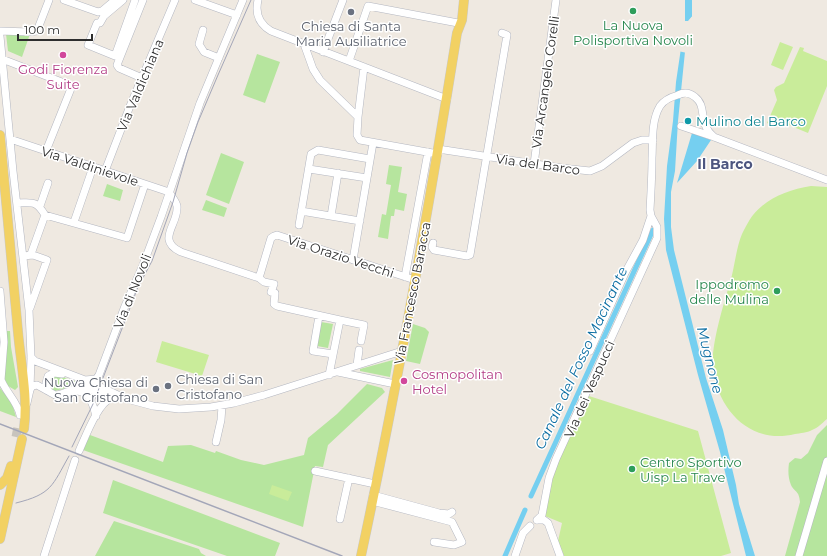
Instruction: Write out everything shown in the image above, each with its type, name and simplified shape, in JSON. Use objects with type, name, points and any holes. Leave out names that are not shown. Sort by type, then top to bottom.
[{"type":"main road","name":"Via Francesco Baracca","points":[[361,556],[402,351],[438,152],[458,26],[462,20],[463,0]]},
{"type":"main road","points":[[0,134],[18,336],[25,388],[21,428]]},
{"type":"main road","points":[[0,190],[14,343],[23,411]]},
{"type":"main road","points":[[0,486],[10,472],[19,438],[0,539]]},
{"type":"street","points":[[0,31],[37,31],[49,0]]},
{"type":"street","points":[[64,0],[98,12],[102,11],[115,0]]},
{"type":"street","points":[[123,0],[104,16],[100,23],[97,23],[88,45],[115,56],[136,0]]},
{"type":"street","points":[[142,78],[119,68],[117,63],[143,0]]},
{"type":"street","points":[[195,0],[237,15]]},
{"type":"street","name":"Via di Novoli","points":[[85,380],[94,380],[98,376],[125,306],[143,265],[200,103],[243,0]]},
{"type":"street","points":[[323,52],[343,0]]},
{"type":"street","name":"Via Arcangelo Corelli","points":[[534,164],[556,0]]},
{"type":"street","name":"Via Valdichiana","points":[[105,171],[172,1]]},
{"type":"street","points":[[257,4],[258,18],[271,32],[446,99]]},
{"type":"street","points":[[349,61],[368,6],[458,26]]},
{"type":"street","points":[[202,30],[199,44],[204,52],[219,58]]},
{"type":"street","points":[[433,243],[432,247],[434,250],[467,256],[470,255],[507,35],[502,33]]},
{"type":"street","points":[[0,36],[29,310],[31,357],[30,390],[23,411]]},
{"type":"street","points":[[304,44],[313,69],[320,80],[358,117]]},
{"type":"street","points":[[2,59],[72,86],[46,151]]},
{"type":"street","points":[[358,117],[364,67]]},
{"type":"street","name":"Via dei Vespucci","points":[[560,556],[548,523],[544,520],[537,520],[542,515],[549,478],[556,459],[657,238],[654,221],[653,140],[656,115],[662,104],[668,99],[684,93],[690,94],[697,98],[706,128],[714,136]]},
{"type":"street","name":"Via del Barco","points":[[358,117],[357,134],[361,141],[428,152],[487,157],[590,171],[602,166],[633,143],[642,140],[653,140]]},
{"type":"street","points":[[680,126],[714,136],[749,151],[827,180]]},
{"type":"street","name":"Via Valdinievole","points":[[10,139],[169,192]]},
{"type":"street","points":[[353,260],[373,143]]},
{"type":"street","points":[[299,225],[312,154],[318,150],[370,159]]},
{"type":"street","name":"Via Francesco Baracca","points":[[405,277],[428,152]]},
{"type":"street","points":[[74,222],[93,167]]},
{"type":"street","points":[[309,168],[367,178]]},
{"type":"street","points":[[331,216],[338,173]]},
{"type":"street","points":[[40,206],[48,183]]},
{"type":"street","points":[[17,203],[32,203],[40,206],[45,215],[128,238],[145,184]]},
{"type":"street","points":[[169,192],[175,200],[177,208],[169,235],[170,244],[179,251],[259,278],[264,282],[274,284],[271,292],[275,293],[274,304],[277,306],[364,325],[361,340]]},
{"type":"street","points":[[301,211],[360,221]]},
{"type":"street","points":[[31,254],[45,215]]},
{"type":"street","name":"Via dei Vespucci","points":[[590,351],[625,273],[654,221]]},
{"type":"street","name":"Via Orazio Vecchi","points":[[259,278],[272,238],[275,235],[415,280]]},
{"type":"street","points":[[23,256],[31,254],[47,260],[29,310]]},
{"type":"street","points":[[0,291],[2,336],[4,346],[1,380],[23,411]]},
{"type":"street","points":[[319,316],[313,351],[333,354]]},
{"type":"street","points":[[329,375],[340,320]]},
{"type":"street","points":[[357,365],[360,350]]},
{"type":"street","points":[[48,391],[46,383],[50,375],[55,373],[85,380],[123,398],[153,406],[199,408],[222,406],[264,395],[402,351]]},
{"type":"street","points":[[31,357],[36,361],[56,368],[68,375]]},
{"type":"street","points":[[338,372],[395,384]]},
{"type":"street","points":[[30,390],[32,386],[38,385],[57,395],[81,391],[87,395],[93,404],[96,416]]},
{"type":"street","points":[[68,392],[80,386],[84,386],[105,397],[123,398]]},
{"type":"street","points":[[79,451],[96,416],[105,402],[112,398]]},
{"type":"street","points":[[216,442],[221,420],[222,406]]},
{"type":"street","points":[[44,556],[75,460]]},
{"type":"street","points":[[799,556],[827,461]]},
{"type":"street","points":[[316,472],[375,484]]},
{"type":"street","points":[[340,519],[348,478]]},
{"type":"street","points":[[373,498],[431,514],[452,522],[462,542],[454,546],[434,542]]},
{"type":"street","points":[[431,514],[449,514],[452,512]]},
{"type":"street","points":[[515,556],[523,533],[530,526]]},
{"type":"green space","points":[[6,34],[30,34],[22,57],[8,51]]},
{"type":"green space","points":[[780,42],[793,47],[783,70],[771,65]]},
{"type":"green space","points":[[800,47],[804,48],[803,51],[827,61],[827,86],[808,133],[774,119],[771,125],[767,123],[777,100],[774,90],[776,87],[784,83]]},
{"type":"green space","points":[[257,54],[280,62],[265,103],[243,95]]},
{"type":"green space","points":[[221,153],[244,162],[229,204],[206,195]]},
{"type":"green space","points":[[389,165],[402,167],[398,192],[407,194],[404,211],[395,209],[394,216],[391,216],[388,239],[378,237],[382,214],[386,215],[391,185],[386,184]]},
{"type":"green space","points":[[107,184],[123,190],[120,201],[103,196]]},
{"type":"green space","name":"Ippodromo delle Mulina","points":[[811,186],[827,187],[827,419],[816,428],[806,432],[779,436],[764,434],[751,429],[740,422],[722,399],[716,385],[713,370],[716,336],[739,244],[742,234],[750,219],[765,203],[779,195]]},
{"type":"green space","points":[[206,200],[227,208],[224,217],[202,210]]},
{"type":"green space","points":[[321,322],[333,324],[328,348],[317,346]]},
{"type":"green space","points":[[413,324],[425,328],[429,332],[420,364],[406,361]]},
{"type":"green space","points":[[5,331],[10,331],[11,347],[18,387],[15,390],[8,386],[3,377]]},
{"type":"green space","points":[[162,341],[209,355],[202,376],[156,362]]},
{"type":"green space","points":[[393,360],[390,377],[360,371],[360,369]]},
{"type":"green space","points":[[57,375],[81,384],[55,391],[49,386],[50,377]]},
{"type":"green space","points":[[367,384],[382,388],[385,392],[328,445],[323,467],[315,466],[303,527],[83,450],[90,435],[163,462],[168,446],[191,445],[215,453],[216,451],[241,460],[264,465],[304,455],[308,438],[337,414]]},
{"type":"green space","points":[[0,388],[12,403],[16,417],[0,411]]},
{"type":"green space","name":"Centro Sportivo Uisp La Trave","points":[[589,396],[698,431],[731,553],[721,556],[564,556],[558,541],[562,523],[545,516],[551,481],[559,458]]},
{"type":"green space","points":[[827,425],[827,556],[785,556],[800,502],[798,493],[792,488],[790,482],[788,474],[789,463],[795,458],[801,459],[808,453],[817,435]]},
{"type":"green space","points":[[113,480],[280,543],[275,556],[227,556],[103,513]]},
{"type":"green space","points":[[272,485],[292,492],[288,501],[269,494]]},
{"type":"green space","points":[[114,521],[199,549],[201,553],[206,556],[95,556]]},
{"type":"water","points":[[685,0],[692,0],[692,17],[688,22],[678,121],[675,171],[671,192],[671,227],[674,250],[706,378],[723,430],[739,504],[755,556],[746,556],[666,250],[664,219],[667,166],[676,82],[685,21]]},
{"type":"water","points":[[692,133],[711,140],[697,161],[677,183]]},
{"type":"pier","points":[[694,14],[694,17],[690,23],[687,53],[678,51],[683,21],[688,21]]},
{"type":"waterway","name":"Canale del Fosso Macinante","points":[[531,496],[653,230]]},
{"type":"waterway","name":"Canale del Fosso Macinante","points":[[505,556],[525,510]]},
{"type":"tunnel","points":[[16,437],[18,427]]},
{"type":"tram line","points":[[72,447],[93,404],[138,287],[152,261],[173,202],[187,153],[198,122],[251,0]]},
{"type":"tram line","points":[[16,503],[37,496],[50,487],[59,475],[69,456]]},
{"type":"railway","points":[[0,424],[342,556]]},
{"type":"place","name":"La Nuova Polisportiva Novoli","points":[[633,11]]},
{"type":"place","name":"Chiesa di Santa Maria Ausiliatrice","points":[[351,12]]},
{"type":"place","name":"Godi Fiorenza Suite","points":[[63,55]]},
{"type":"place","name":"Mulino del Barco","points":[[688,121]]},
{"type":"place","name":"Ippodromo delle Mulina","points":[[777,291]]},
{"type":"place","name":"Cosmopolitan Hotel","points":[[404,381]]},
{"type":"place","name":"Chiesa di San Cristofano","points":[[168,386]]},
{"type":"place","name":"Nuova Chiesa di San Cristofano","points":[[156,389]]},
{"type":"place","name":"Centro Sportivo Uisp La Trave","points":[[632,469]]},
{"type":"district","name":"Il Barco","points":[[725,164]]},
{"type":"water label","name":"Mugnone","points":[[710,360]]}]
